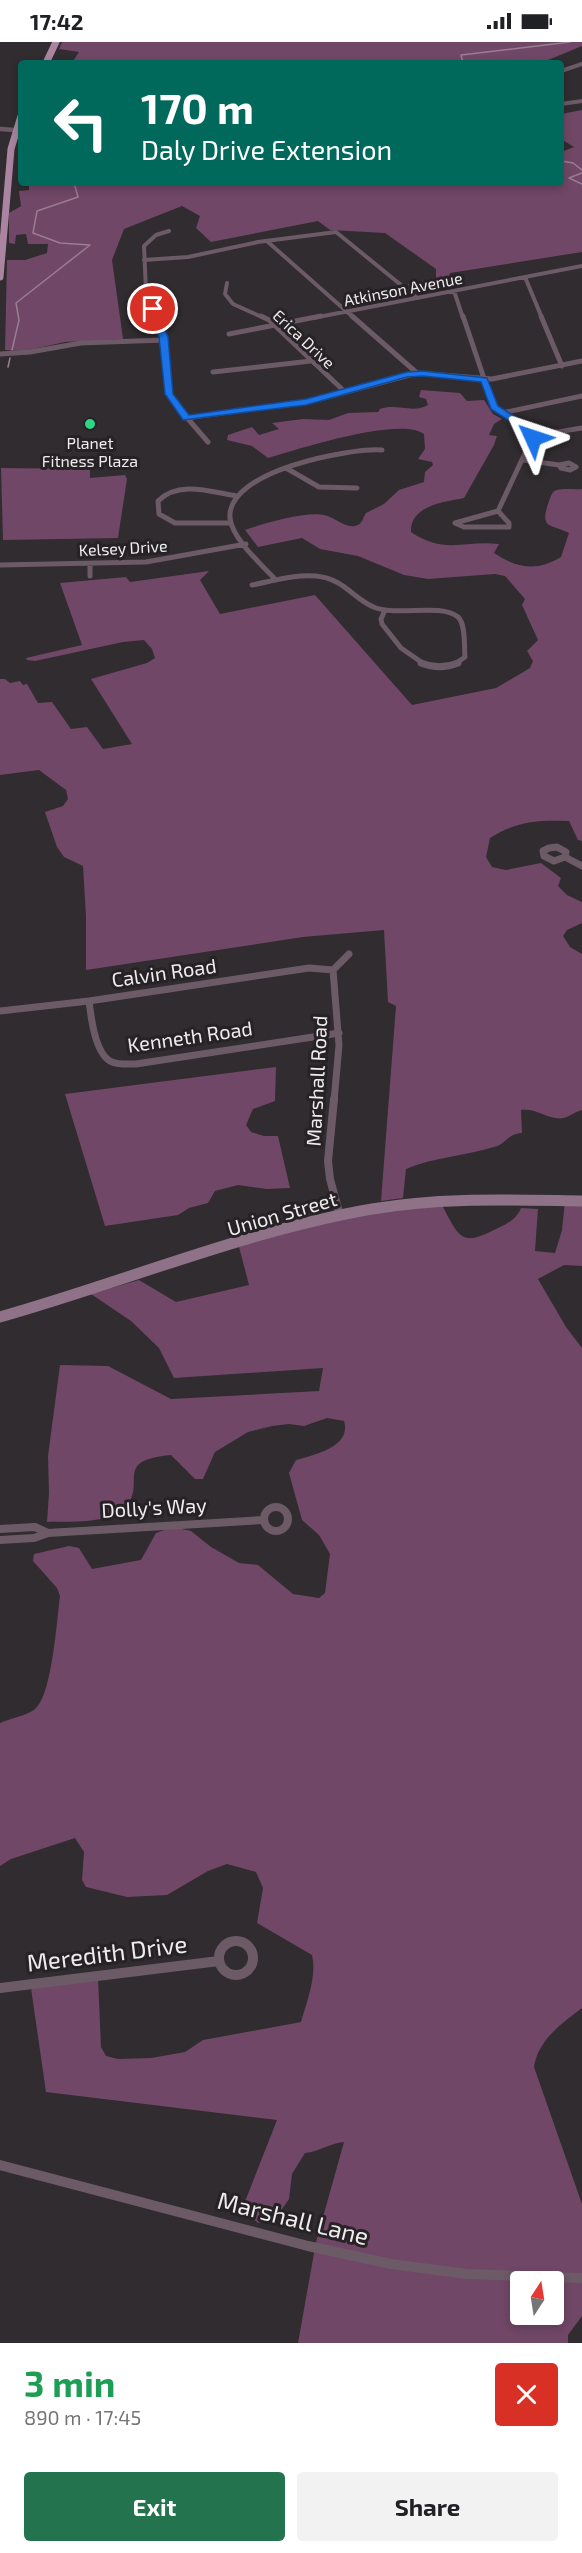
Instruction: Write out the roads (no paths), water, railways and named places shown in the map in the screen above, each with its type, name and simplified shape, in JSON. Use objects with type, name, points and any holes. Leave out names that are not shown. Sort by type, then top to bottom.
[{"type":"main road","points":[[47,60],[56,42]]},
{"type":"main road","points":[[0,277],[11,149],[18,123]]},
{"type":"main road","name":"Union Street","points":[[0,1317],[43,1306],[235,1245],[340,1216],[399,1206],[450,1201],[582,1201]]},
{"type":"street","points":[[564,70],[582,64]]},
{"type":"street","points":[[570,68],[582,73]]},
{"type":"street","points":[[564,104],[582,101]]},
{"type":"street","points":[[0,129],[15,130]]},
{"type":"street","points":[[169,231],[156,235],[146,243],[144,260],[146,291],[164,340],[169,394],[186,418],[208,442]]},
{"type":"street","points":[[144,260],[188,257],[250,243],[336,232],[417,298]]},
{"type":"street","points":[[268,242],[417,373]]},
{"type":"street","name":"Atkinson Avenue","points":[[229,334],[275,327],[582,266]]},
{"type":"street","points":[[525,277],[562,366]]},
{"type":"street","name":"Erica Drive","points":[[228,283],[225,294],[229,300],[239,307],[265,317],[345,392]]},
{"type":"street","points":[[454,291],[493,405],[527,428],[533,436]]},
{"type":"street","points":[[0,354],[30,352],[81,343],[164,340]]},
{"type":"street","points":[[213,372],[311,361]]},
{"type":"street","points":[[186,418],[296,404],[417,373],[484,380],[582,361]]},
{"type":"street","points":[[502,413],[582,396]]},
{"type":"street","points":[[533,436],[582,428]]},
{"type":"street","points":[[498,512],[510,524],[509,527],[475,527],[455,524],[459,519],[477,518],[498,512],[533,436]]},
{"type":"street","points":[[276,580],[231,523],[231,509],[237,496],[252,482],[286,468],[362,450],[382,450]]},
{"type":"street","points":[[523,460],[559,465]]},
{"type":"street","points":[[286,468],[316,488],[330,490],[357,488]]},
{"type":"street","points":[[231,523],[170,522],[159,514],[158,501],[168,493],[184,490],[237,496]]},
{"type":"street","name":"Kelsey Drive","points":[[0,565],[158,561],[246,544]]},
{"type":"street","points":[[90,564],[90,576]]},
{"type":"street","points":[[252,585],[308,575],[328,578],[345,585],[364,602],[385,610],[437,610],[457,616],[463,625],[465,657],[458,663],[445,667],[431,667],[418,663],[382,624],[381,619],[385,610]]},
{"type":"street","points":[[565,857],[582,866]]},
{"type":"street","points":[[333,970],[349,954]]},
{"type":"street","name":"Calvin Road","points":[[0,1011],[89,1001],[309,968],[333,970]]},
{"type":"street","name":"Marshall Road","points":[[333,970],[339,1033],[328,1161],[330,1179],[340,1216]]},
{"type":"street","name":"Kenneth Road","points":[[89,1001],[93,1028],[104,1055],[109,1061],[121,1064],[136,1064],[339,1033]]},
{"type":"street","name":"Dolly's Way","points":[[0,1540],[34,1538],[48,1533],[263,1520]]},
{"type":"street","name":"Dolly's Way","points":[[0,1529],[35,1527],[48,1533]]},
{"type":"street","name":"Meredith Drive","points":[[0,1988],[219,1960]]},
{"type":"street","name":"Marshall Lane","points":[[0,2165],[308,2246],[380,2262],[467,2274],[582,2278]]},
{"type":"waterway","points":[[462,60],[461,55],[570,42]]},
{"type":"waterway","points":[[564,162],[573,163],[582,170]]},
{"type":"waterway","points":[[582,173],[569,178],[582,184]]},
{"type":"waterway","points":[[12,350],[19,320],[16,303],[90,245],[60,243],[33,233],[37,211],[78,197],[75,186]]},
{"type":"waterway","points":[[8,367],[10,358]]},
{"type":"place","name":"Planet Fitness Plaza","points":[[90,424]]}]
